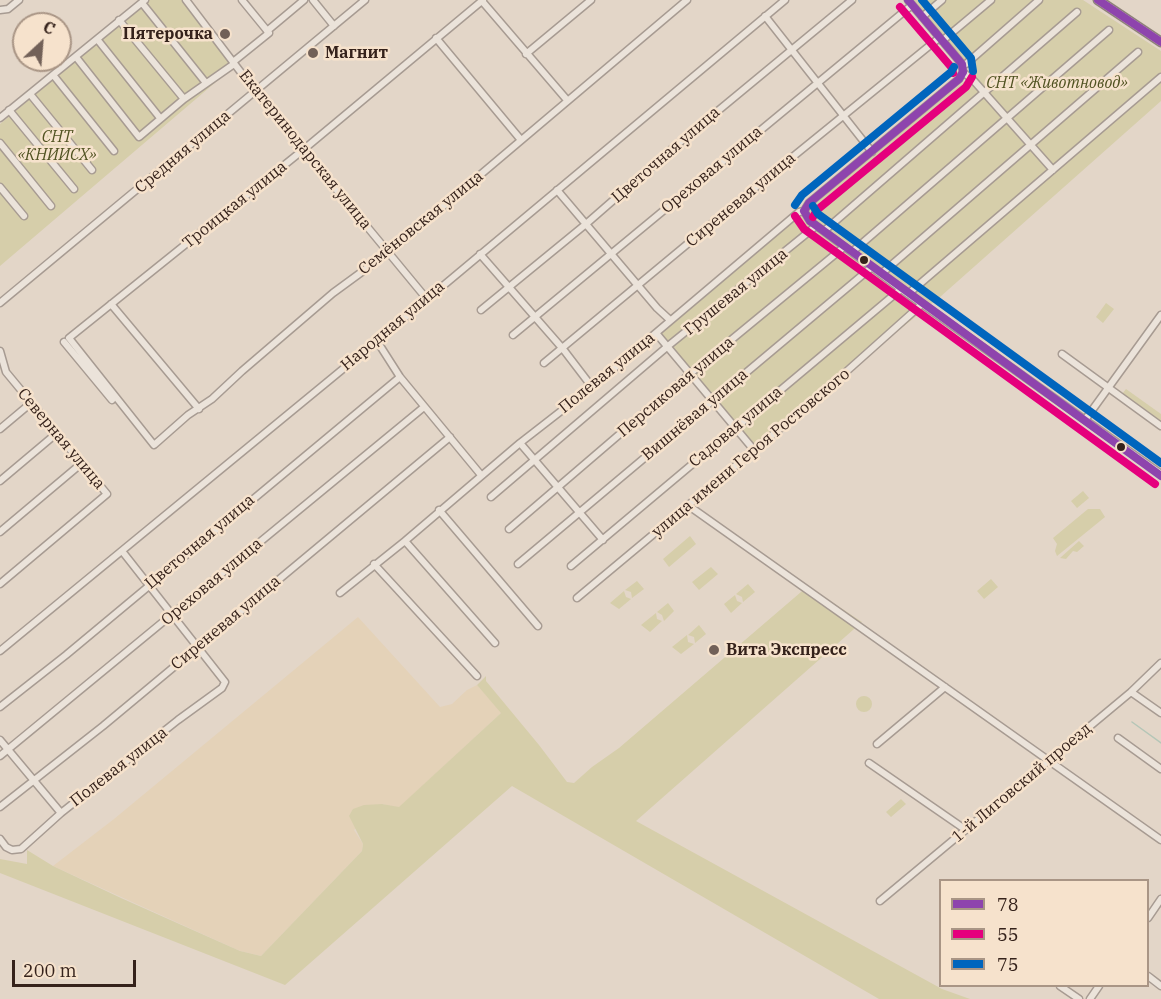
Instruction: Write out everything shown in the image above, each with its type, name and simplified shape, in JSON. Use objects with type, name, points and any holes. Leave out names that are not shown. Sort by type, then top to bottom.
[{"type":"highway","points":[[1098,0],[1161,40]]},
{"type":"highway","points":[[1103,0],[1161,40]]},
{"type":"street","points":[[0,10],[8,9],[19,0]]},
{"type":"street","name":"Екатеринодарская улица","points":[[186,0],[255,91],[426,298]]},
{"type":"street","points":[[242,0],[268,32]]},
{"type":"street","points":[[76,57],[139,137],[184,99],[234,63],[296,2],[304,0]]},
{"type":"street","points":[[313,0],[334,26]]},
{"type":"street","name":"Средняя улица","points":[[0,303],[365,0]]},
{"type":"street","points":[[482,0],[567,100]]},
{"type":"street","name":"Троицкая улица","points":[[66,340],[303,150],[482,0]]},
{"type":"street","points":[[526,54],[591,0]]},
{"type":"street","points":[[673,0],[678,7]]},
{"type":"street","name":"Семёновская улица","points":[[66,340],[154,445],[333,293],[388,252],[687,0]]},
{"type":"street","name":"Народная улица","points":[[0,651],[785,0]]},
{"type":"street","name":"Цветочная улица","points":[[481,310],[852,0]]},
{"type":"street","points":[[922,17],[942,0]]},
{"type":"street","points":[[941,40],[991,0]]},
{"type":"street","name":"Полевая улица","points":[[340,592],[405,541],[520,443],[592,387],[799,212],[804,211],[809,203],[959,79],[966,64],[1039,0]]},
{"type":"street","points":[[0,118],[143,2],[206,83]]},
{"type":"street","points":[[910,3],[963,68],[1053,170]]},
{"type":"street","name":"Ореховая улица","points":[[513,335],[612,255],[910,3]]},
{"type":"street","points":[[824,231],[1077,12]]},
{"type":"street","points":[[765,16],[872,152]]},
{"type":"street","points":[[119,20],[184,99]]},
{"type":"street","points":[[852,252],[1109,30]]},
{"type":"street","points":[[436,38],[521,140]]},
{"type":"street","points":[[97,39],[160,118]]},
{"type":"street","name":"Сиреневая улица","points":[[544,363],[842,116],[941,40]]},
{"type":"street","points":[[881,274],[1138,52]]},
{"type":"street","points":[[54,76],[114,152]]},
{"type":"street","points":[[908,294],[1161,77]]},
{"type":"street","points":[[30,94],[92,170]]},
{"type":"street","points":[[9,110],[75,189]]},
{"type":"street","points":[[0,143],[51,206]]},
{"type":"street","points":[[0,187],[24,216]]},
{"type":"street","points":[[557,190],[670,320]]},
{"type":"street","points":[[804,211],[806,217],[844,247],[1161,475]]},
{"type":"street","name":"Грушевая улица","points":[[491,497],[668,346],[816,226]]},
{"type":"street","name":"Персиковая улица","points":[[508,529],[691,373],[844,247]]},
{"type":"street","points":[[480,254],[563,349],[592,387]]},
{"type":"street","name":"Вишнёвая улица","points":[[518,564],[872,267]]},
{"type":"street","name":"Садовая улица","points":[[571,566],[901,289]]},
{"type":"street","points":[[908,294],[1161,475]]},
{"type":"street","points":[[111,304],[199,409]]},
{"type":"street","name":"улица имени Героя Ростовского","points":[[577,598],[819,396],[922,304]]},
{"type":"street","points":[[1085,420],[1161,315]]},
{"type":"street","points":[[656,333],[754,450]]},
{"type":"street","points":[[66,340],[112,400]]},
{"type":"street","points":[[376,341],[400,377],[481,475]]},
{"type":"street","name":"Северная улица","points":[[0,351],[6,372],[107,494],[0,584]]},
{"type":"street","points":[[1062,354],[1161,426]]},
{"type":"street","points":[[0,377],[6,372]]},
{"type":"street","name":"Цветочная улица","points":[[0,707],[66,655],[400,377]]},
{"type":"street","points":[[0,429],[32,403]]},
{"type":"street","name":"Ореховая улица","points":[[0,756],[424,407]]},
{"type":"street","points":[[0,481],[57,433]]},
{"type":"street","name":"Сиреневая улица","points":[[0,807],[103,726],[450,437]]},
{"type":"street","points":[[520,443],[603,540]]},
{"type":"street","points":[[0,532],[82,463]]},
{"type":"street","points":[[689,506],[1161,840]]},
{"type":"street","points":[[439,510],[538,626]]},
{"type":"street","points":[[405,541],[495,643]]},
{"type":"street","points":[[122,551],[197,646]]},
{"type":"street","points":[[374,564],[477,676]]},
{"type":"street","name":"Полевая улица","points":[[0,839],[6,847],[12,850],[21,849],[61,813],[222,688],[225,682],[197,646]]},
{"type":"street","name":"1-й Лиговский проезд","points":[[880,901],[1131,692],[1161,663]]},
{"type":"street","points":[[877,744],[945,687]]},
{"type":"street","points":[[1131,692],[1161,713]]},
{"type":"street","name":"1-й Лиговский проезд","points":[[1118,738],[1161,769]]},
{"type":"street","points":[[0,740],[61,813]]},
{"type":"street","points":[[869,763],[966,830]]},
{"type":"street","points":[[1149,916],[1161,899]]},
{"type":"street","points":[[1154,909],[1161,914]]},
{"type":"street","points":[[1149,977],[1161,986]]},
{"type":"street","points":[[1061,987],[1079,999]]},
{"type":"shaded area","points":[[358,617],[440,707],[452,704],[467,690],[477,685],[502,712],[399,808],[382,804],[354,830],[363,844],[362,851],[261,956],[240,951],[53,866],[114,819]]},
{"type":"green space","name":"СНТ «КНИИСХ»","points":[[149,0],[187,0],[237,64],[0,266],[0,124],[62,72],[72,72],[72,64]]},
{"type":"green space","name":"СНТ «Животновод»","points":[[908,0],[1083,0],[1161,51],[1161,101],[940,297],[754,447],[656,333],[901,131],[974,74],[966,63],[942,41]]},
{"type":"green space","points":[[1106,303],[1114,309],[1103,323],[1096,317]]},
{"type":"green space","points":[[1126,389],[1161,414],[1161,422],[1122,394]]},
{"type":"green space","points":[[1083,491],[1089,498],[1077,508],[1071,501]]},
{"type":"green space","points":[[1088,509],[1100,509],[1105,517],[1057,556],[1055,551],[1057,544],[1053,538]]},
{"type":"green space","points":[[690,536],[696,544],[669,567],[663,559]]},
{"type":"green space","points":[[1079,541],[1084,546],[1077,552],[1073,551],[1066,559],[1060,558]]},
{"type":"green space","points":[[711,567],[718,574],[699,590],[692,582]]},
{"type":"green space","points":[[991,579],[998,587],[984,599],[977,591]]},
{"type":"green space","points":[[637,581],[644,589],[632,598],[631,592],[625,590]]},
{"type":"green space","points":[[748,584],[755,592],[743,602],[742,597],[736,594]]},
{"type":"green space","points":[[808,586],[862,622],[636,821],[942,989],[970,999],[879,999],[512,786],[285,985],[0,873],[0,859],[27,864],[27,850],[53,866],[121,898],[240,951],[261,956],[362,851],[363,844],[349,816],[353,809],[364,805],[382,804],[399,807],[501,713],[477,685],[486,676],[486,681],[567,782],[574,783],[619,748]]},
{"type":"green space","points":[[624,591],[626,597],[631,599],[619,609],[610,603]]},
{"type":"green space","points":[[735,595],[737,601],[742,603],[731,613],[724,604]]},
{"type":"green space","points":[[668,603],[674,611],[664,621],[662,615],[657,612]]},
{"type":"green space","points":[[656,613],[657,619],[662,621],[650,632],[641,625]]},
{"type":"green space","points":[[699,625],[706,634],[695,643],[694,637],[688,635]]},
{"type":"green space","points":[[687,635],[688,642],[694,644],[681,654],[672,647]]},
{"type":"green space","points":[[864,696],[870,698],[872,704],[870,710],[864,712],[858,710],[856,704],[858,698]]},
{"type":"green space","points":[[901,799],[906,804],[891,817],[886,812]]},
{"type":"waterway","points":[[1132,722],[1161,743]]},
{"type":"transit line","name":"78","points":[[908,0],[962,64],[963,72]]},
{"type":"transit line","name":"75","points":[[922,0],[971,58],[973,71]]},
{"type":"transit line","name":"78","points":[[1098,0],[1161,42]]},
{"type":"transit line","name":"55","points":[[900,7],[952,68],[953,73]]},
{"type":"transit line","name":"75","points":[[795,205],[802,195],[951,72],[954,67]]},
{"type":"transit line","name":"78","points":[[804,211],[809,203],[959,79],[963,72]]},
{"type":"transit line","name":"55","points":[[813,217],[817,210],[966,87],[972,77]]},
{"type":"transit line","name":"75","points":[[813,206],[818,214],[1161,463]]},
{"type":"transit line","name":"78","points":[[804,211],[810,221],[1161,476]]},
{"type":"transit line","name":"55","points":[[795,216],[804,229],[1155,484]]},
{"type":"place","name":"Пятерочка","points":[[225,34]]},
{"type":"place","name":"Магнит","points":[[313,53]]},
{"type":"place","name":"Вита Экспресс","points":[[714,650]]}]
